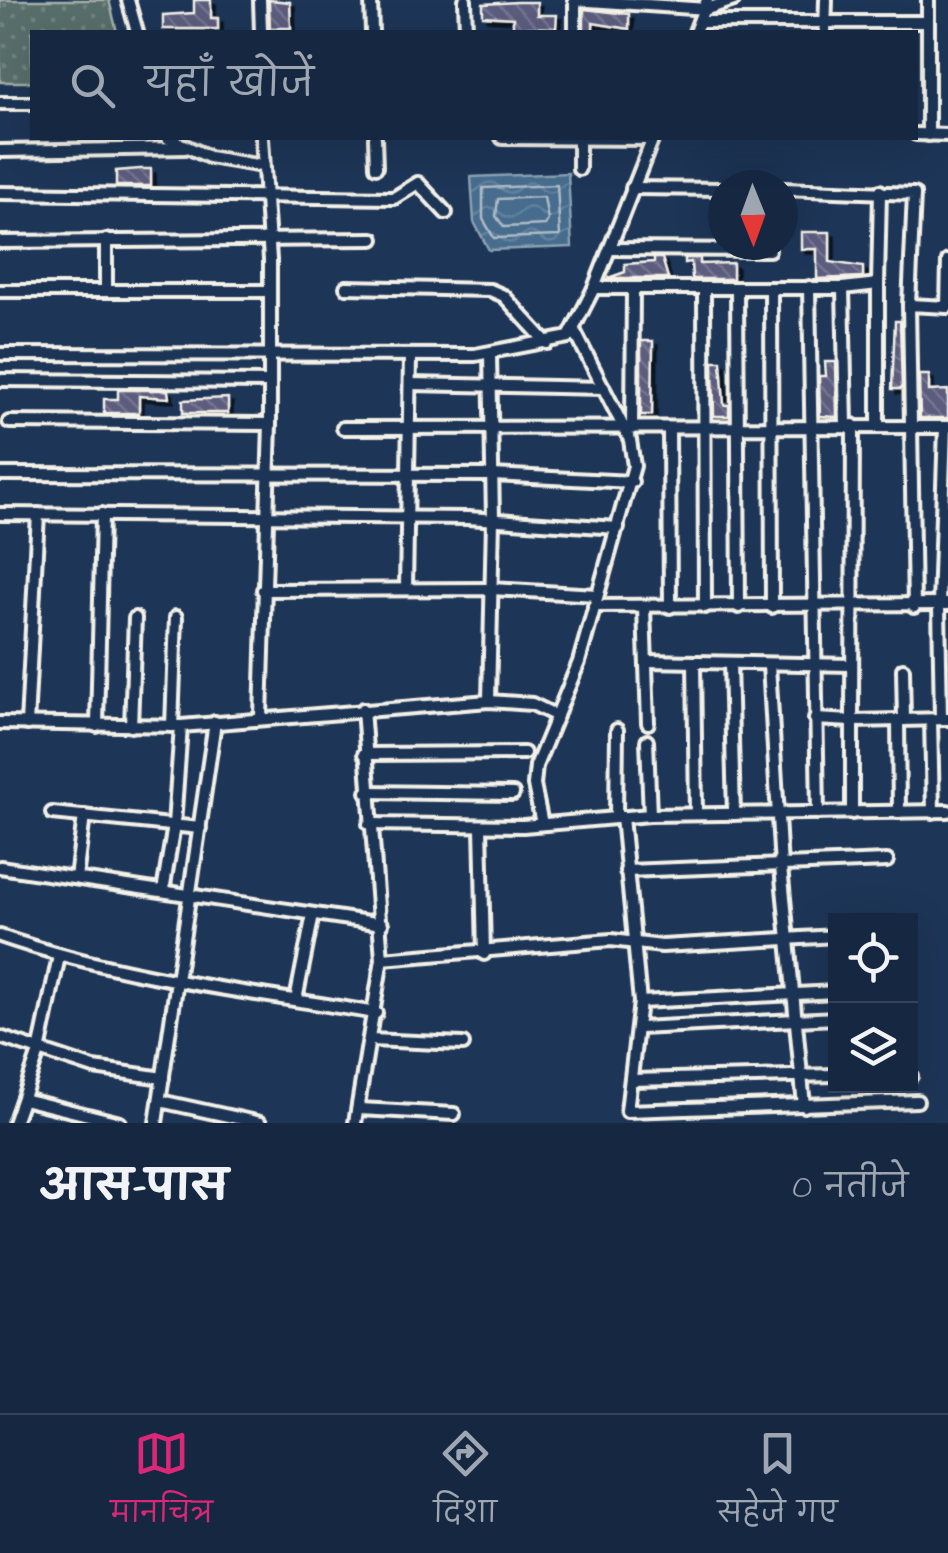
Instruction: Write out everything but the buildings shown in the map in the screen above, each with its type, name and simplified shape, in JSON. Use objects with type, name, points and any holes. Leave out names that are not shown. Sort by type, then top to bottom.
[{"type":"street","points":[[136,30],[128,0],[138,0]]},
{"type":"street","points":[[260,0],[261,30]]},
{"type":"street","points":[[371,0],[372,30]]},
{"type":"street","points":[[465,0],[466,30]]},
{"type":"street","points":[[575,30],[575,0],[707,4],[734,0]]},
{"type":"street","points":[[825,27],[826,0]]},
{"type":"street","points":[[928,0],[922,61],[922,135],[948,135]]},
{"type":"street","points":[[707,4],[698,27],[928,22]]},
{"type":"street","points":[[0,104],[30,103]]},
{"type":"street","points":[[171,140],[222,160],[262,159]]},
{"type":"street","points":[[261,717],[264,516],[270,424],[270,240],[262,140]]},
{"type":"street","points":[[374,140],[376,167]]},
{"type":"street","points":[[579,140],[579,169]]},
{"type":"street","points":[[0,354],[410,357],[490,354],[549,343],[572,335],[651,140]]},
{"type":"street","points":[[0,151],[185,148]]},
{"type":"street","points":[[0,194],[405,194],[414,184],[446,213]]},
{"type":"street","points":[[632,188],[708,189]]},
{"type":"street","points":[[798,189],[914,194],[909,305],[914,607]]},
{"type":"street","points":[[878,425],[880,191]]},
{"type":"street","points":[[0,242],[373,239]]},
{"type":"street","points":[[106,240],[106,290]]},
{"type":"street","points":[[610,249],[708,250]]},
{"type":"street","points":[[909,305],[948,307],[948,261]]},
{"type":"street","points":[[594,288],[843,288],[878,284]]},
{"type":"street","points":[[346,287],[490,290],[504,296],[549,343]]},
{"type":"street","points":[[809,287],[818,813]]},
{"type":"street","points":[[621,430],[633,288]]},
{"type":"street","points":[[704,288],[706,607]]},
{"type":"street","points":[[737,288],[739,607]]},
{"type":"street","points":[[771,288],[772,607]]},
{"type":"street","points":[[843,288],[849,425],[852,814]]},
{"type":"street","points":[[0,291],[270,291]]},
{"type":"street","points":[[540,824],[534,776],[551,713],[579,662],[629,481],[633,450],[596,388],[572,335]]},
{"type":"street","points":[[489,701],[494,519],[490,354]]},
{"type":"street","points":[[406,588],[410,357]]},
{"type":"street","points":[[0,380],[268,382]]},
{"type":"street","points":[[410,384],[596,388]]},
{"type":"street","points":[[9,422],[270,424]]},
{"type":"street","points":[[343,428],[947,427],[940,719],[933,812]]},
{"type":"street","points":[[669,428],[670,607]]},
{"type":"street","points":[[0,474],[268,478],[493,474],[629,481]]},
{"type":"street","points":[[0,514],[494,519],[614,527]]},
{"type":"street","points":[[26,724],[38,514]]},
{"type":"street","points":[[97,726],[102,514]]},
{"type":"street","points":[[263,590],[492,588],[576,592],[644,608],[943,605]]},
{"type":"street","points":[[644,608],[648,723]]},
{"type":"street","points":[[163,891],[174,826],[176,617]]},
{"type":"street","points":[[132,726],[135,618]]},
{"type":"street","points":[[646,661],[851,665]]},
{"type":"street","points":[[694,662],[696,814]]},
{"type":"street","points":[[730,664],[734,814]]},
{"type":"street","points":[[769,664],[781,867],[804,1106]]},
{"type":"street","points":[[900,812],[903,668]]},
{"type":"street","points":[[0,724],[177,726],[363,708],[489,701],[551,713]]},
{"type":"street","points":[[355,1123],[376,1014],[382,959],[382,924],[366,792],[363,708]]},
{"type":"street","points":[[815,720],[940,719]]},
{"type":"street","points":[[156,1123],[215,722]]},
{"type":"street","points":[[617,730],[619,817],[640,1002],[640,1028],[627,1111],[917,1101]]},
{"type":"street","points":[[647,741],[650,815]]},
{"type":"street","points":[[364,754],[524,752]]},
{"type":"street","points":[[366,792],[514,794]]},
{"type":"street","points":[[369,824],[523,826],[650,815],[948,811]]},
{"type":"street","points":[[52,813],[200,828]]},
{"type":"street","points":[[76,878],[84,816]]},
{"type":"street","points":[[482,826],[484,954]]},
{"type":"street","points":[[626,871],[887,860]]},
{"type":"street","points":[[0,867],[382,924]]},
{"type":"street","points":[[296,1000],[313,914]]},
{"type":"street","points":[[0,936],[59,956],[179,983],[376,1014]]},
{"type":"street","points":[[382,959],[484,954],[612,940],[634,946],[828,936]]},
{"type":"street","points":[[14,1123],[40,1052],[59,956]]},
{"type":"street","points":[[640,1002],[828,992]]},
{"type":"street","points":[[640,1028],[828,1018]]},
{"type":"street","points":[[0,1037],[94,1068],[164,1078]]},
{"type":"street","points":[[370,1040],[463,1044]]},
{"type":"street","points":[[632,1080],[828,1075]]},
{"type":"street","points":[[23,1099],[120,1123]]},
{"type":"street","points":[[160,1101],[260,1123]]},
{"type":"street","points":[[359,1109],[454,1114]]},
{"type":"green space","points":[[0,0],[109,0],[116,30],[30,30],[30,82],[0,82]]},
{"type":"water","points":[[568,173],[572,247],[489,250],[474,222],[471,177]]}]
